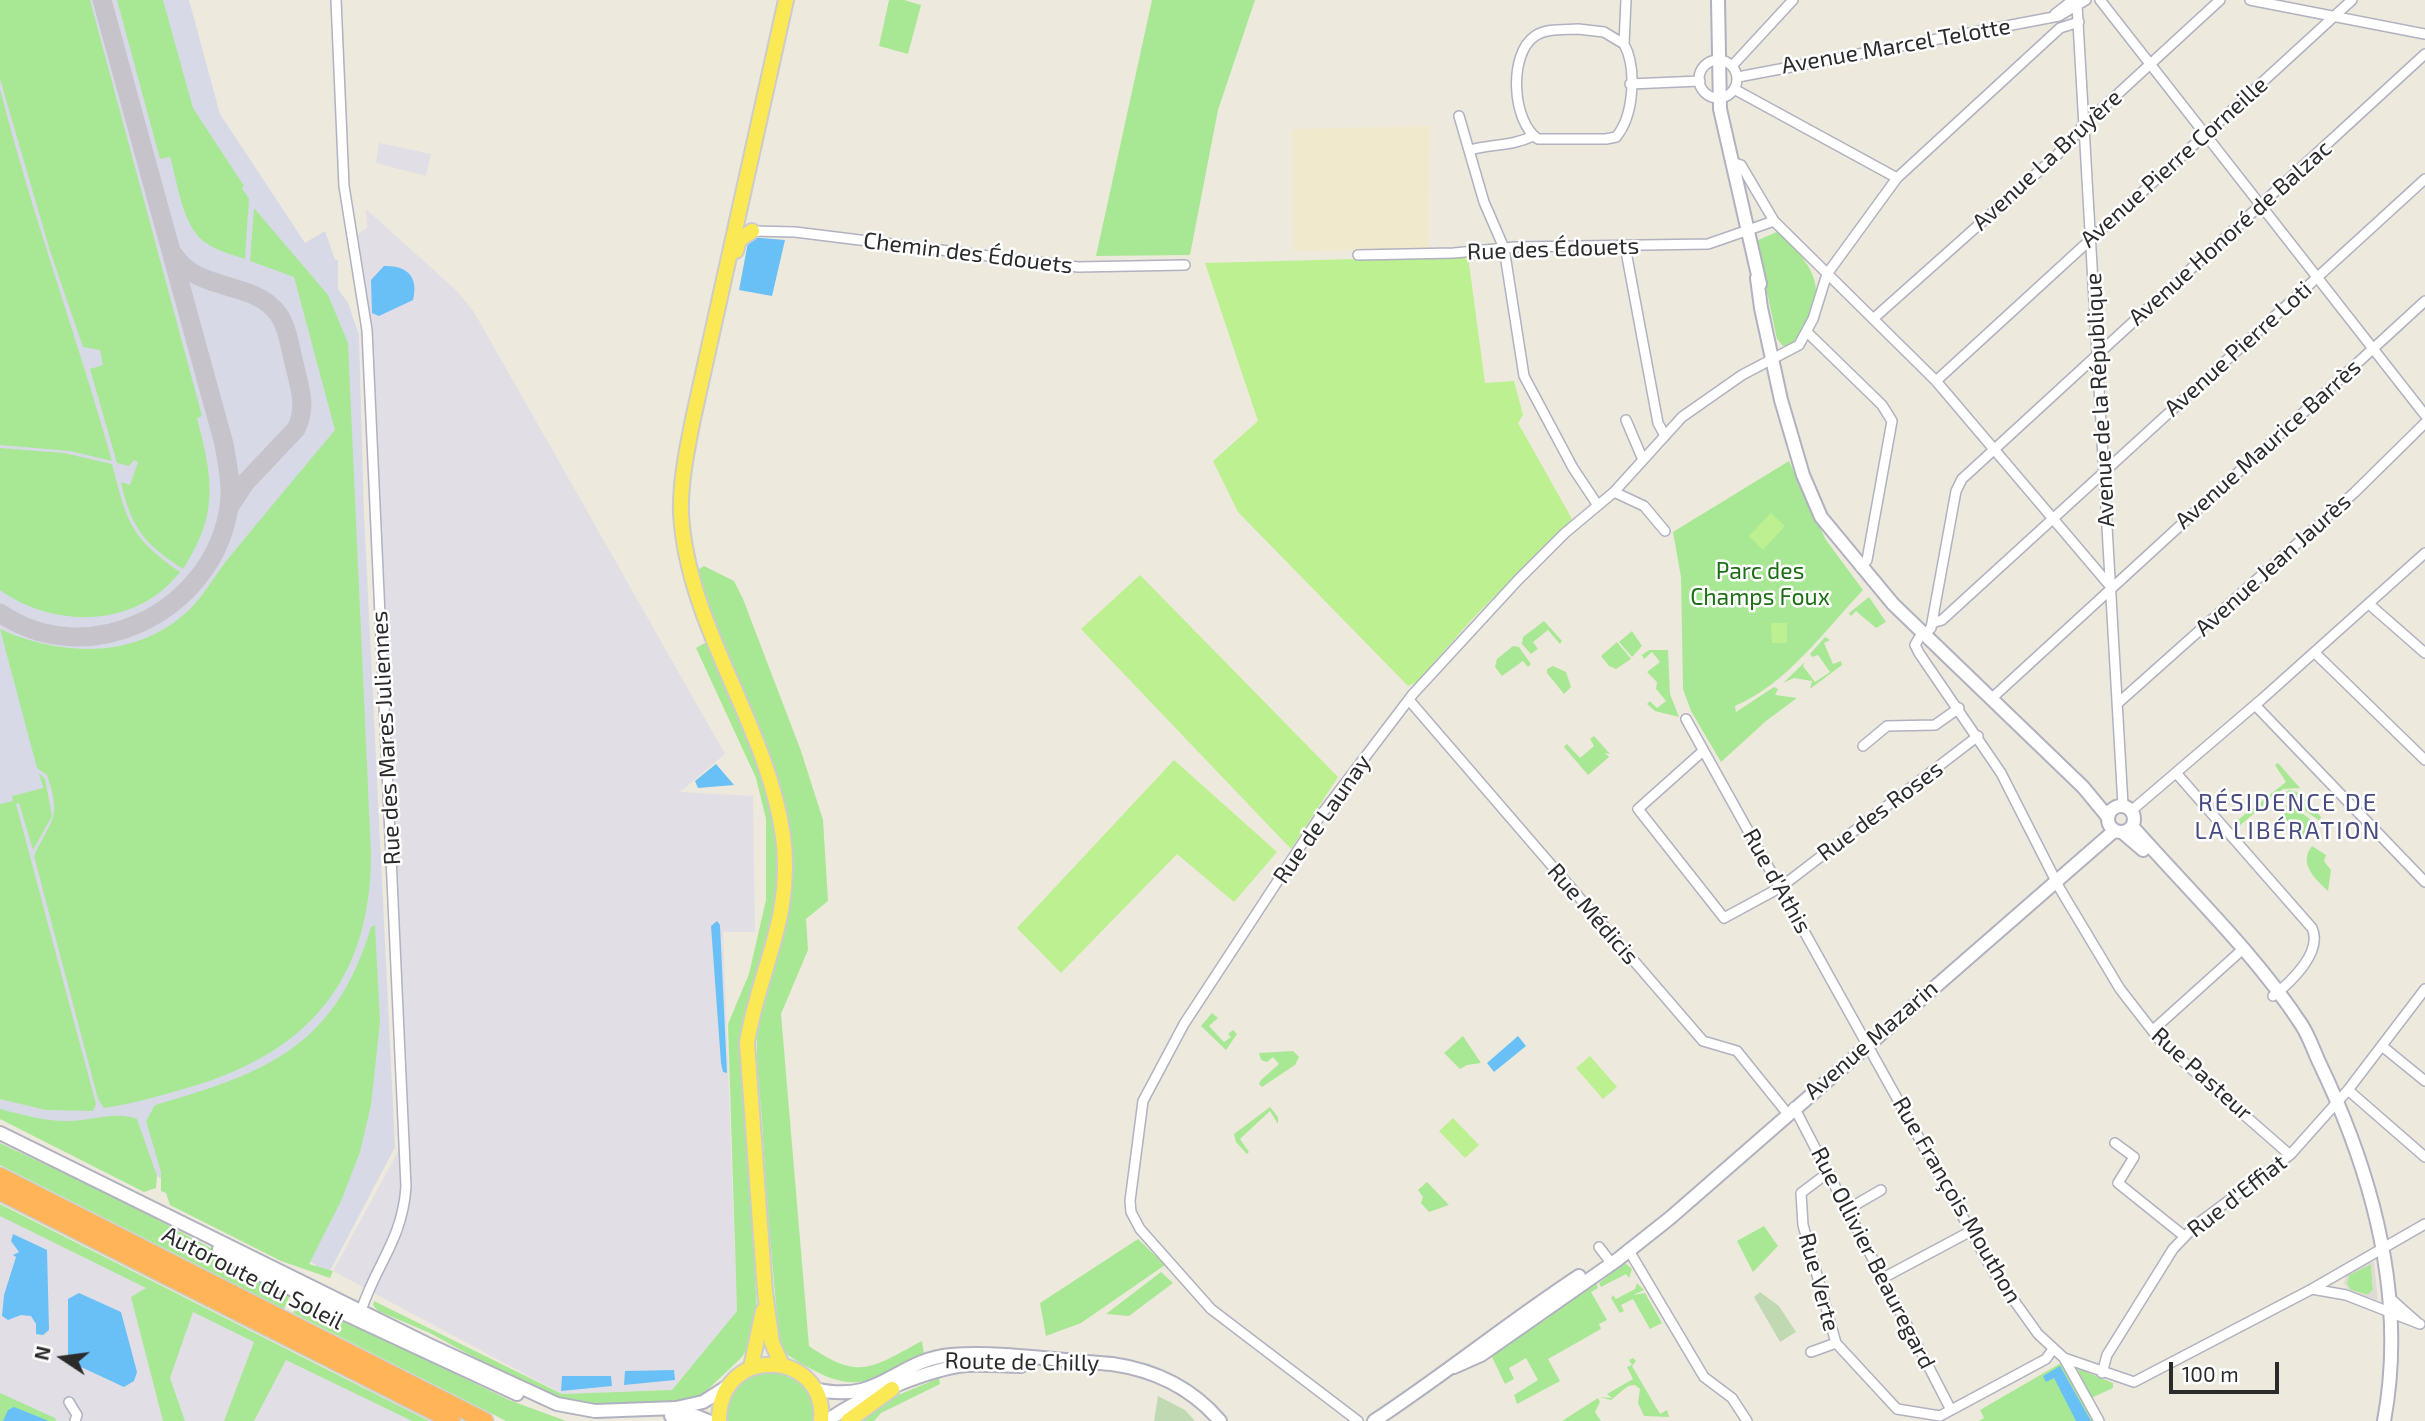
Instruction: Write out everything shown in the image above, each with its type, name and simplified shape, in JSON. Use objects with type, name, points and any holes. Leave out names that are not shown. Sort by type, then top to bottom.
[{"type":"highway","name":"Autoroute du Soleil","points":[[0,1176],[485,1421]]},
{"type":"highway","name":"Autoroute du Soleil","points":[[0,1192],[452,1421]]},
{"type":"main road","points":[[782,1365],[772,1343],[765,1292],[747,1043],[751,1019],[771,960],[783,907],[783,837],[767,776],[695,586],[681,513],[686,456],[786,0]]},
{"type":"main road","points":[[1718,0],[1720,98],[1731,162],[1796,454],[1821,517],[1841,552],[1870,589],[1927,631]]},
{"type":"main road","points":[[746,180],[749,189],[742,227],[752,231]]},
{"type":"main road","points":[[724,281],[731,272],[739,240],[752,231]]},
{"type":"main road","points":[[1758,278],[1764,323],[1774,358]]},
{"type":"main road","points":[[1821,517],[1887,597],[1927,631],[1940,651],[2083,787],[2107,816],[2156,859],[2241,951],[2275,994],[2311,1055],[2318,1058],[2343,1094],[2382,1247],[2394,1309],[2392,1366],[2384,1421]]},
{"type":"main road","points":[[1841,552],[1861,568]]},
{"type":"main road","points":[[1870,589],[1887,597]]},
{"type":"main road","points":[[2083,787],[2124,807],[2134,818],[2123,830]]},
{"type":"main road","points":[[2107,816],[2124,807]]},
{"type":"main road","name":"Avenue Mazarin","points":[[1374,1421],[1454,1367],[1487,1338],[1606,1256],[1628,1249],[1670,1218],[2056,879],[2123,830]]},
{"type":"main road","points":[[0,1133],[538,1396],[577,1409],[594,1411],[694,1406],[728,1386],[751,1367],[757,1350],[765,1292]]},
{"type":"main road","points":[[0,1139],[194,1234],[257,1273],[462,1371],[563,1413],[594,1417],[696,1416],[708,1421]]},
{"type":"main road","name":"Route de Chilly","points":[[815,1389],[835,1394],[860,1392],[918,1364],[950,1355],[1112,1364],[1138,1368],[1167,1379],[1204,1405],[1220,1421]]},
{"type":"main road","points":[[751,1367],[782,1365],[806,1378],[820,1401],[821,1421]]},
{"type":"main road","name":"Route de Chilly","points":[[827,1421],[840,1411],[892,1389],[945,1368],[967,1365],[1116,1371],[1141,1377],[1178,1393],[1211,1421]]},
{"type":"main road","points":[[719,1421],[719,1409],[728,1386]]},
{"type":"main road","points":[[848,1421],[892,1389]]},
{"type":"street","name":"Rue des Mares Juliennes","points":[[336,0],[342,135],[350,231],[367,330],[407,1187],[404,1211],[395,1242],[367,1292],[361,1311]]},
{"type":"street","points":[[1624,44],[1604,32],[1578,29],[1543,31],[1527,43],[1518,62],[1518,108],[1524,124],[1533,136],[1543,140],[1569,141],[1616,136],[1629,117],[1630,84],[1624,44],[1626,0]]},
{"type":"street","points":[[1732,66],[1793,0]]},
{"type":"street","points":[[2100,0],[2425,415]]},
{"type":"street","name":"Avenue La Bruyère","points":[[1873,319],[2056,156],[2084,125],[2220,0]]},
{"type":"street","points":[[2250,0],[2425,34]]},
{"type":"street","name":"Avenue Pierre Corneille","points":[[1936,381],[2352,0]]},
{"type":"street","name":"Avenue Marcel Telotte","points":[[1738,77],[2054,16],[2079,2]]},
{"type":"street","name":"Avenue de la République","points":[[2079,2],[2078,22],[2124,807]]},
{"type":"street","points":[[1861,568],[1867,560],[1892,421],[1882,405],[1807,332],[1827,274],[1897,178],[2060,28],[2078,22]]},
{"type":"street","name":"Avenue Honoré de Balzac","points":[[1927,631],[1956,491],[1962,479],[2425,54]]},
{"type":"street","points":[[1718,60],[1732,66],[1738,77],[1734,89],[1720,98],[1706,94],[1700,81],[1702,69],[1718,60]]},
{"type":"street","points":[[1630,84],[1700,81]]},
{"type":"street","points":[[1734,89],[1897,178]]},
{"type":"street","points":[[1460,116],[1493,228],[1504,248],[1524,376],[1573,468],[1597,504]]},
{"type":"street","points":[[1470,150],[1487,145],[1519,143],[1533,136]]},
{"type":"street","points":[[1731,162],[1741,165],[1774,221],[1936,381],[2110,587]]},
{"type":"street","name":"Avenue Pierre Loti","points":[[1927,631],[2425,179]]},
{"type":"street","name":"Rue des Édouets","points":[[1358,255],[1504,248],[1708,244],[1774,221]]},
{"type":"street","name":"Chemin des Édouets","points":[[752,231],[794,232],[1078,267],[1185,265]]},
{"type":"street","points":[[1625,246],[1658,423],[1665,436]]},
{"type":"street","name":"Avenue Maurice Barrès","points":[[1991,699],[2110,587],[2425,301]]},
{"type":"street","name":"Rue de Launay","points":[[1358,1421],[1211,1308],[1140,1229],[1131,1212],[1130,1201],[1143,1101],[1177,1036],[1321,815],[1409,700],[1518,580],[1597,504],[1614,492],[1665,436],[1712,395],[1800,345],[1807,332]]},
{"type":"street","points":[[1626,419],[1643,460]]},
{"type":"street","name":"Avenue Jean Jaurès","points":[[2117,704],[2335,509],[2425,423]]},
{"type":"street","points":[[1614,492],[1644,506],[1665,531]]},
{"type":"street","points":[[2124,807],[2177,774],[2424,555]]},
{"type":"street","points":[[2368,604],[2425,653]]},
{"type":"street","name":"Rue Pasteur","points":[[1927,631],[1915,645],[1919,653],[1978,736],[2018,800],[2056,879],[2120,989],[2162,1043],[2290,1155]]},
{"type":"street","points":[[2315,653],[2425,760]]},
{"type":"street","name":"Rue Médicis","points":[[1409,700],[1703,1041],[1737,1051],[1791,1110]]},
{"type":"street","points":[[2255,705],[2425,882]]},
{"type":"street","points":[[1863,746],[1887,726],[1936,725],[1959,708]]},
{"type":"street","name":"Rue d'Athis","points":[[1686,719],[1868,1043]]},
{"type":"street","name":"Rue des Roses","points":[[1703,751],[1638,808],[1724,918],[1781,887],[1978,736]]},
{"type":"street","points":[[2177,774],[2312,928],[2316,936],[2314,949],[2275,994]]},
{"type":"street","points":[[2153,1030],[2241,951]]},
{"type":"street","name":"Rue d'Effiat","points":[[2102,1373],[2107,1355],[2154,1275],[2184,1236],[2290,1155],[2343,1094],[2425,989]]},
{"type":"street","name":"Rue François Mouthon","points":[[1868,1043],[2008,1294],[2053,1349],[2064,1358],[2099,1421]]},
{"type":"street","points":[[2382,1046],[2425,1081]]},
{"type":"street","points":[[2343,1094],[2425,1157]]},
{"type":"street","name":"Rue Ollivier Beauregard","points":[[1791,1110],[1829,1172],[1951,1410]]},
{"type":"street","points":[[2115,1143],[2134,1157],[2118,1183],[2184,1236]]},
{"type":"street","points":[[2416,1149],[2425,1166]]},
{"type":"street","name":"Rue Verte","points":[[1829,1172],[1801,1193],[1802,1225],[1836,1343],[1897,1409],[1930,1417],[1951,1410]]},
{"type":"street","points":[[1848,1209],[1881,1190]]},
{"type":"street","points":[[2064,1358],[2134,1382],[2312,1289],[2425,1224]]},
{"type":"street","points":[[1883,1278],[1971,1231]]},
{"type":"street","points":[[1628,1249],[1704,1377],[1732,1398],[1746,1421]]},
{"type":"street","points":[[2346,1295],[2342,1283],[2347,1268]]},
{"type":"street","points":[[2312,1289],[2346,1295],[2394,1309],[2423,1324]]},
{"type":"street","points":[[2394,1309],[2423,1324]]},
{"type":"street","points":[[361,1311],[374,1329]]},
{"type":"street","points":[[1811,1352],[1836,1343]]},
{"type":"street","points":[[1951,1410],[2046,1359],[2053,1349]]},
{"type":"street","points":[[69,1402],[78,1415],[75,1421]]},
{"type":"shaded area","points":[[0,0],[189,0],[220,114],[305,243],[325,231],[335,260],[338,260],[338,289],[348,303],[359,335],[364,514],[395,1147],[329,1273],[315,1268],[316,1265],[311,1262],[309,1265],[157,1176],[136,1183],[0,1114]]},
{"type":"shaded area","points":[[1429,126],[1428,249],[1294,251],[1293,129]]},
{"type":"shaded area","points":[[379,143],[431,154],[426,176],[376,163]]},
{"type":"shaded area","points":[[366,209],[457,291],[474,312],[725,754],[680,792],[753,796],[755,932],[723,932],[737,1311],[672,1390],[562,1394],[333,1271],[399,1150],[356,236],[367,227]]},
{"type":"shaded area","points":[[0,1212],[264,1342],[437,1421],[0,1421]]},
{"type":"shaded area","points":[[2374,1262],[2378,1300],[2350,1292],[2344,1283],[2347,1274]],"holes":[[[2371,1264],[2373,1290],[2367,1295],[2351,1290],[2347,1284],[2349,1275]]]},
{"type":"green space","points":[[0,0],[90,0],[202,416],[197,418],[207,460],[210,496],[203,531],[183,569],[149,543],[135,524],[125,498],[121,482],[130,485],[138,462],[134,460],[129,466],[117,463],[90,369],[103,365],[100,350],[83,347],[50,251],[0,79]]},
{"type":"green space","points":[[117,0],[163,0],[193,108],[244,186],[242,188],[249,199],[245,259],[209,245],[200,238],[187,217],[170,157],[160,159]]},
{"type":"green space","points":[[889,0],[904,0],[921,5],[908,54],[879,46]]},
{"type":"green space","points":[[1152,0],[1255,0],[1218,110],[1190,255],[1096,256]]},
{"type":"green space","points":[[0,89],[26,183],[112,461],[70,451],[0,445]]},
{"type":"green space","points":[[254,208],[328,295],[348,343],[371,854],[368,899],[359,940],[344,975],[324,1006],[298,1033],[266,1055],[229,1073],[156,1097],[104,1108],[98,1099],[34,856],[53,818],[54,801],[47,775],[37,768],[0,629],[49,645],[99,649],[147,638],[169,626],[196,602],[335,430],[294,277],[250,261]]},
{"type":"green space","points":[[1779,231],[1811,272],[1816,297],[1806,326],[1794,344],[1783,346],[1777,339],[1756,241]]},
{"type":"green space","points":[[1468,256],[1485,383],[1514,381],[1523,415],[1518,423],[1572,519],[1473,618],[1417,682],[1408,686],[1238,512],[1213,461],[1258,421],[1205,263]]},
{"type":"green space","points":[[0,448],[64,453],[112,464],[133,527],[150,549],[180,572],[162,590],[142,604],[96,617],[49,613],[4,593],[0,590]]},
{"type":"green space","name":"Parc des Champs Foux","points":[[1789,461],[1826,540],[1863,590],[1788,670],[1772,684],[1735,706],[1736,712],[1774,687],[1778,689],[1775,695],[1797,698],[1766,721],[1721,762],[1691,711],[1683,689],[1681,577],[1673,532]]},
{"type":"green space","points":[[1771,513],[1785,526],[1763,550],[1749,536]]},
{"type":"green space","points":[[704,566],[734,581],[743,599],[801,751],[823,820],[828,901],[806,919],[808,950],[781,1014],[809,1346],[841,1364],[866,1367],[922,1341],[924,1354],[872,1380],[847,1382],[833,1379],[793,1359],[780,1348],[757,1037],[765,992],[790,905],[793,856],[788,820],[767,748],[696,571]]},
{"type":"green space","points":[[1140,575],[1338,777],[1291,849],[1081,629]]},
{"type":"green space","name":"Parc des Champs Foux","points":[[1869,597],[1886,622],[1876,628],[1856,611],[1851,616],[1849,613]]},
{"type":"green space","points":[[1544,621],[1562,641],[1560,644],[1548,630],[1533,642],[1538,649],[1531,654],[1522,644],[1523,637]]},
{"type":"green space","points":[[1771,623],[1787,623],[1787,643],[1772,643]]},
{"type":"green space","points":[[1632,631],[1642,646],[1632,657],[1619,642]]},
{"type":"green space","points":[[1825,637],[1830,640],[1824,643],[1833,664],[1841,661],[1842,665],[1810,689],[1812,681],[1794,678],[1783,683],[1805,662],[1803,666],[1815,682],[1830,672],[1818,655],[1812,657],[1810,654]]},
{"type":"green space","points":[[710,640],[773,807],[779,841],[774,916],[741,1032],[757,1311],[748,1347],[742,1357],[703,1394],[683,1404],[586,1407],[541,1394],[430,1333],[378,1311],[373,1305],[374,1301],[562,1394],[672,1390],[737,1311],[728,1024],[749,974],[766,900],[766,819],[756,778],[696,648]]},
{"type":"green space","points":[[1617,642],[1631,659],[1616,669],[1609,666],[1601,656]]},
{"type":"green space","points":[[1513,646],[1519,647],[1531,664],[1528,667],[1523,661],[1502,676],[1495,667],[1497,659]]},
{"type":"green space","points":[[1649,650],[1668,650],[1670,694],[1679,717],[1655,711],[1647,704],[1650,701],[1657,708],[1666,701],[1656,689],[1657,682],[1647,672],[1660,662],[1652,652],[1644,659],[1642,655]]},
{"type":"green space","points":[[1553,666],[1566,672],[1571,687],[1564,694],[1547,673],[1547,669]]},
{"type":"green space","points":[[1594,736],[1610,754],[1605,753],[1609,757],[1588,775],[1564,747],[1567,744],[1580,758],[1594,746],[1590,739]]},
{"type":"green space","points":[[1174,760],[1277,852],[1234,902],[1177,854],[1061,973],[1017,928]]},
{"type":"green space","points":[[2278,763],[2300,788],[2283,789],[2238,827],[2234,823],[2286,782],[2275,765]]},
{"type":"green space","points":[[39,773],[45,779],[52,816],[33,850],[19,803],[16,804],[96,1104],[93,1111],[46,1110],[0,1099],[0,804],[13,801],[12,796],[43,788]]},
{"type":"green space","points":[[2289,790],[2300,793],[2321,817],[2320,821],[2282,795]]},
{"type":"green space","points":[[2288,802],[2315,823],[2304,840],[2296,837],[2296,829],[2281,816]]},
{"type":"green space","points":[[2312,846],[2326,855],[2324,861],[2331,870],[2328,891],[2307,865],[2308,852]]},
{"type":"green space","points":[[375,925],[380,1022],[371,1105],[360,1152],[341,1201],[309,1264],[333,1271],[330,1278],[281,1261],[170,1205],[166,1193],[161,1191],[161,1172],[146,1121],[155,1105],[231,1081],[263,1066],[291,1049],[316,1028],[338,1001],[356,968],[371,927]]},
{"type":"green space","points":[[1212,1013],[1218,1018],[1209,1026],[1224,1042],[1231,1037],[1228,1034],[1233,1030],[1237,1034],[1226,1050],[1201,1026]]},
{"type":"green space","points":[[1463,1036],[1481,1063],[1460,1069],[1444,1053]]},
{"type":"green space","points":[[1293,1051],[1299,1057],[1295,1065],[1262,1087],[1259,1084],[1261,1080],[1279,1064],[1273,1057],[1267,1062],[1261,1060],[1259,1053]]},
{"type":"green space","points":[[1590,1056],[1617,1087],[1603,1099],[1576,1068]]},
{"type":"green space","points":[[1270,1107],[1278,1117],[1278,1124],[1270,1111],[1240,1139],[1249,1152],[1247,1154],[1236,1142],[1234,1134]]},
{"type":"green space","points":[[0,1109],[53,1120],[71,1121],[113,1116],[137,1119],[157,1176],[156,1188],[144,1192],[0,1119]]},
{"type":"green space","points":[[1453,1118],[1479,1145],[1465,1158],[1439,1131]]},
{"type":"green space","points":[[0,1143],[119,1199],[218,1252],[248,1275],[290,1295],[284,1309],[0,1165]]},
{"type":"green space","points":[[1427,1182],[1449,1205],[1429,1212],[1421,1203],[1423,1197],[1418,1190]]},
{"type":"green space","points":[[0,1204],[429,1421],[412,1421],[286,1360],[254,1421],[224,1421],[254,1342],[193,1312],[170,1378],[185,1421],[163,1421],[131,1297],[146,1288],[0,1216]]},
{"type":"green space","points":[[1764,1226],[1778,1246],[1753,1272],[1737,1241]]},
{"type":"green space","points":[[1138,1239],[1165,1265],[1081,1323],[1046,1336],[1040,1303]]},
{"type":"green space","points":[[1625,1263],[1632,1269],[1629,1278],[1626,1274],[1601,1287],[1599,1283]]},
{"type":"green space","points":[[2371,1264],[2373,1290],[2368,1295],[2351,1290],[2347,1284],[2349,1275]]},
{"type":"green space","points":[[1161,1272],[1173,1283],[1129,1316],[1106,1314]]},
{"type":"green space","points":[[1596,1282],[1598,1288],[1591,1292],[1607,1320],[1599,1324],[1601,1329],[1548,1359],[1560,1381],[1517,1404],[1514,1395],[1538,1380],[1526,1358],[1509,1368],[1514,1379],[1505,1384],[1491,1355]]},
{"type":"green space","points":[[1637,1283],[1644,1290],[1633,1295],[1645,1293],[1662,1323],[1650,1329],[1633,1299],[1621,1305],[1624,1311],[1620,1313],[1611,1298],[1613,1295],[1616,1299],[1635,1289]]},
{"type":"green space","points":[[1760,1292],[1779,1306],[1796,1332],[1780,1342],[1754,1297]]},
{"type":"green space","points":[[300,1298],[509,1400],[566,1421],[506,1421],[293,1313]]},
{"type":"green space","points":[[1633,1358],[1636,1361],[1632,1366],[1660,1414],[1667,1410],[1669,1417],[1644,1416],[1638,1403],[1640,1389],[1635,1385],[1628,1386],[1611,1400],[1600,1397],[1612,1398],[1607,1394],[1633,1379],[1627,1367],[1632,1365],[1629,1360]]},
{"type":"green space","points":[[2061,1363],[2093,1421],[1979,1421],[1984,1418],[1980,1410]]},
{"type":"green space","points":[[2077,1368],[2113,1383],[2113,1388],[2091,1398]]},
{"type":"green space","points":[[768,1371],[787,1376],[802,1386],[812,1401],[813,1421],[727,1421],[730,1402],[737,1388],[750,1377]]},
{"type":"green space","points":[[939,1378],[940,1384],[881,1413],[874,1421],[860,1421],[891,1398]]},
{"type":"green space","points":[[0,1393],[55,1418],[56,1421],[0,1421]]},
{"type":"green space","points":[[1158,1396],[1185,1410],[1195,1421],[1154,1421]]},
{"type":"green space","points":[[1598,1398],[1600,1402],[1595,1412],[1601,1421],[1562,1421]]},
{"type":"water","points":[[749,237],[785,240],[772,296],[739,290]]},
{"type":"water","points":[[384,266],[405,270],[413,279],[414,292],[413,300],[379,316],[372,313],[371,280]]},
{"type":"water","points":[[716,764],[734,785],[698,788],[695,781]]},
{"type":"water","points":[[717,921],[720,925],[727,1073],[723,1072],[721,1063],[711,926]]},
{"type":"water","points":[[1518,1036],[1526,1046],[1494,1072],[1487,1063]]},
{"type":"water","points":[[13,1234],[47,1250],[49,1330],[43,1335],[36,1334],[36,1324],[31,1316],[21,1315],[8,1320],[2,1316],[4,1295],[16,1257],[13,1255],[19,1252],[11,1241]]},
{"type":"water","points":[[79,1293],[121,1312],[137,1372],[134,1381],[124,1387],[68,1361],[68,1299]]},
{"type":"water","points":[[2060,1366],[2091,1421],[2076,1421],[2054,1378],[2046,1382],[2043,1376]]},
{"type":"water","points":[[674,1370],[675,1380],[624,1385],[625,1371]]},
{"type":"water","points":[[562,1376],[611,1376],[612,1386],[561,1391]]},
{"type":"water","points":[[14,1407],[49,1421],[3,1421],[8,1410]]},
{"type":"taxiway","points":[[0,613],[34,630],[70,637],[106,634],[140,623],[171,604],[197,579],[216,548],[228,513],[230,487],[224,444],[102,0]]},
{"type":"taxiway","points":[[174,255],[184,267],[196,275],[252,294],[276,311],[286,330],[299,383],[302,406],[296,429],[245,483],[230,506]]},
{"type":"district","name":"RÉSIDENCE DE LA LIBÉRATION","points":[[2288,817]]}]
